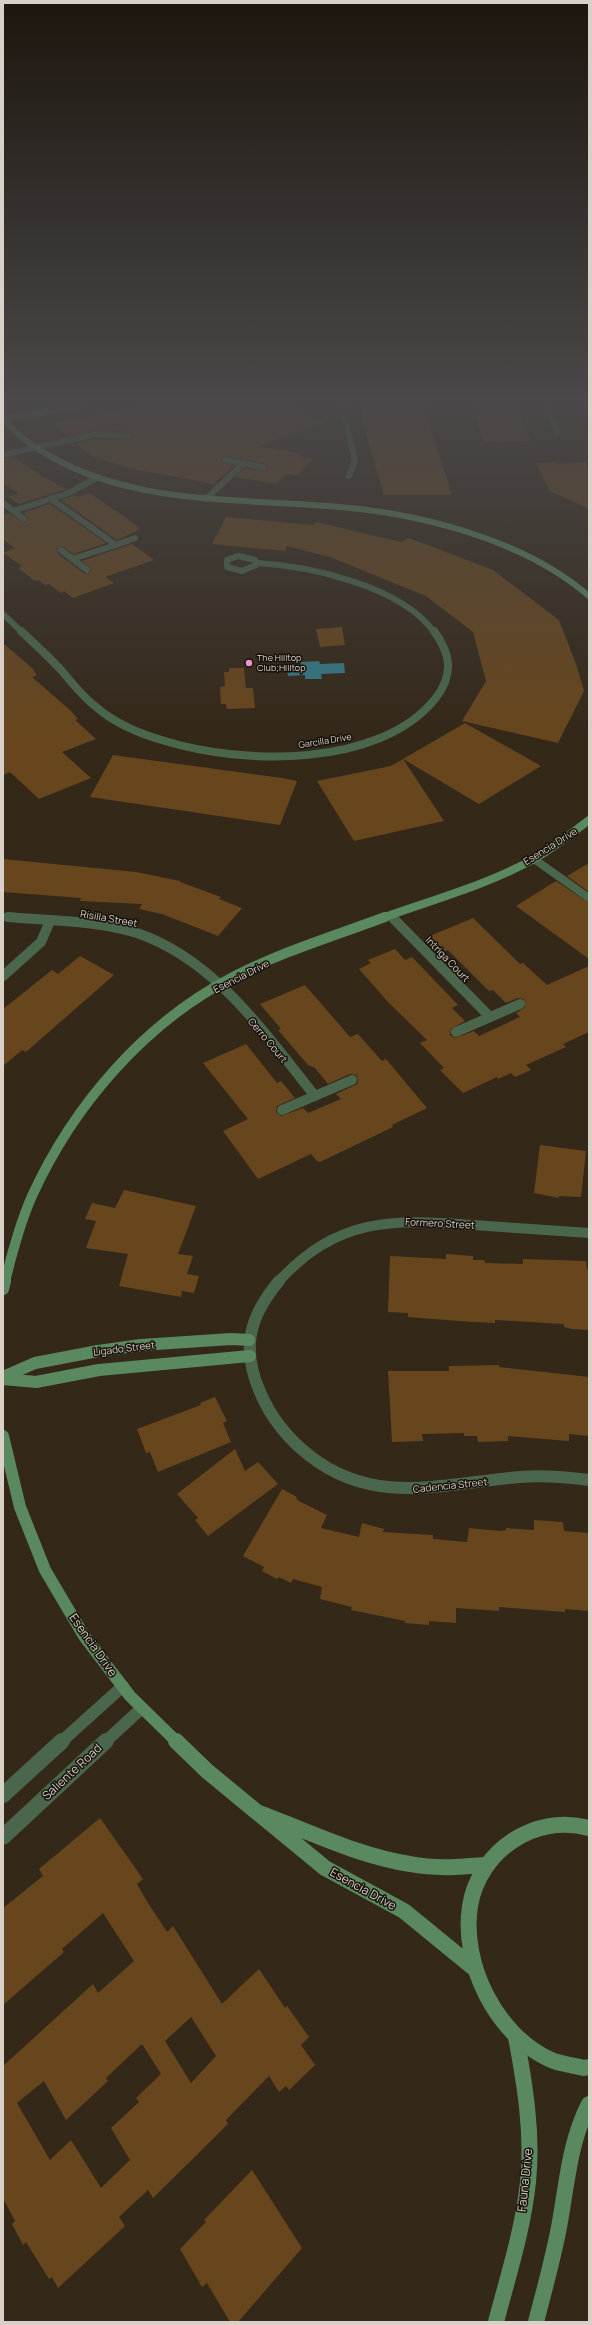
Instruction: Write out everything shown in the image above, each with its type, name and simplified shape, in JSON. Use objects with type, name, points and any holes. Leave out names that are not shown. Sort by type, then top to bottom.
[{"type":"street","points":[[16,514],[24,519]]},
{"type":"street","points":[[72,514],[116,545]]},
{"type":"street","points":[[388,514],[445,526],[477,536],[537,562],[568,579],[589,596]]},
{"type":"street","points":[[72,559],[135,538]]},
{"type":"street","points":[[61,550],[87,570]]},
{"type":"street","name":"Garcilla Drive","points":[[3,614],[52,661],[89,704],[133,730],[192,747],[224,753],[260,755],[303,755],[346,749],[379,738],[406,725],[420,716],[436,700],[449,678],[449,652],[443,639],[432,627],[407,606],[373,589],[331,574],[294,566],[257,563]]},
{"type":"street","name":"Esencia Drive","points":[[3,1289],[13,1247],[35,1188],[54,1149],[87,1100],[107,1076],[152,1034],[221,984],[263,964],[470,887],[534,859],[589,820]]},
{"type":"street","points":[[534,859],[589,898]]},
{"type":"street","name":"Intriga Court","points":[[391,916],[490,1017]]},
{"type":"street","name":"Risilla Street","points":[[3,917],[114,928],[154,940],[194,963],[221,984]]},
{"type":"street","points":[[3,976],[31,954],[41,942],[50,921]]},
{"type":"street","name":"Cerro Court","points":[[221,984],[315,1096]]},
{"type":"street","points":[[456,1032],[520,1004]]},
{"type":"street","points":[[282,1110],[352,1080]]},
{"type":"street","name":"Formero Street","points":[[249,1340],[251,1331],[270,1292],[288,1271],[312,1252],[359,1228],[406,1220],[589,1233]]},
{"type":"street","name":"Ligado Street","points":[[3,1378],[35,1363],[98,1351],[141,1345],[231,1339],[249,1340]]},
{"type":"street","name":"Cadencia Street","points":[[249,1340],[254,1379],[260,1396],[272,1418],[282,1430],[325,1467],[350,1480],[374,1487],[401,1490],[431,1489],[519,1477],[557,1476],[589,1480]]},
{"type":"street","name":"Ligado Street","points":[[3,1378],[36,1382],[107,1369],[250,1356]]},
{"type":"street","name":"Esencia Drive","points":[[3,1436],[20,1507],[45,1570],[84,1636],[122,1686],[142,1708],[207,1772],[252,1810],[325,1868],[404,1911],[474,1969]]},
{"type":"street","points":[[3,1795],[122,1686]]},
{"type":"street","name":"Saliente Road","points":[[3,1837],[142,1708]]},
{"type":"street","name":"Esencia Drive","points":[[252,1810],[352,1847],[399,1862],[457,1868],[487,1866]]},
{"type":"street","name":"Esencia Drive","points":[[589,1828],[555,1824],[529,1830],[505,1844],[487,1866],[476,1884],[470,1912],[469,1930],[474,1969],[491,2006],[516,2037],[548,2058],[584,2068],[589,2067]]},
{"type":"street","name":"Fauna Drive","points":[[496,2322],[525,2203],[530,2144],[528,2096],[516,2037]]},
{"type":"street","points":[[536,2322],[556,2243],[574,2146],[582,2116],[589,2104]]},
{"type":"water","points":[[319,661],[320,664],[344,663],[345,673],[321,674],[322,679],[305,679],[305,675],[288,676],[286,665],[301,665],[301,662]]},
{"type":"building","points":[[9,514],[25,523],[28,518],[24,514],[64,514],[106,543],[73,554],[62,546],[57,548],[58,554],[85,574],[90,573],[91,569],[82,561],[132,544],[154,560],[105,577],[114,583],[73,598],[64,591],[61,593],[49,584],[45,585],[38,580],[35,581],[18,568],[22,566],[3,553],[14,548],[3,539],[3,515]]},
{"type":"building","points":[[80,514],[119,514],[140,528],[137,529],[139,530],[117,540]]},
{"type":"building","points":[[226,517],[313,525],[317,522],[401,542],[409,538],[493,570],[559,620],[576,664],[584,691],[558,743],[462,721],[486,681],[473,632],[426,596],[330,557],[287,546],[285,551],[212,544]]},
{"type":"building","points":[[342,627],[345,645],[320,647],[316,629]]},
{"type":"building","points":[[3,643],[32,668],[37,675],[32,677],[71,711],[78,719],[75,720],[96,739],[62,752],[91,778],[39,799],[10,772],[3,775]]},
{"type":"building","points":[[229,668],[244,668],[246,688],[253,688],[255,708],[227,709],[226,704],[221,704],[220,687],[225,686],[224,672],[229,672]]},
{"type":"building","points":[[465,723],[541,766],[479,804],[403,759]]},
{"type":"building","points":[[113,755],[297,781],[280,825],[90,797]]},
{"type":"building","points":[[403,759],[444,821],[354,841],[317,781],[391,766]]},
{"type":"building","points":[[3,859],[136,872],[180,881],[221,897],[219,899],[242,908],[218,936],[162,914],[139,909],[142,904],[80,901],[81,898],[3,892]]},
{"type":"building","points":[[589,863],[589,892],[567,876]]},
{"type":"building","points":[[556,881],[589,903],[589,959],[516,906]]},
{"type":"building","points":[[473,918],[520,964],[523,963],[547,985],[589,966],[589,1032],[563,1044],[566,1047],[526,1065],[531,1070],[515,1077],[511,1073],[498,1079],[497,1077],[463,1093],[440,1070],[444,1068],[420,1043],[427,1040],[388,1002],[359,969],[371,963],[368,960],[395,949],[405,960],[412,957],[458,1005],[452,1008],[465,1021],[451,1029],[450,1035],[455,1038],[474,1031],[479,1036],[520,1017],[516,1013],[525,1007],[524,999],[518,998],[506,1003],[493,990],[489,991],[448,950],[445,951],[430,936]]},
{"type":"building","points":[[80,956],[114,975],[26,1052],[22,1050],[3,1066],[3,1009],[52,970],[58,974]]},
{"type":"building","points":[[305,985],[350,1037],[358,1034],[382,1061],[386,1059],[427,1108],[392,1125],[393,1127],[320,1162],[317,1161],[311,1154],[258,1179],[223,1131],[248,1119],[203,1063],[246,1044],[277,1083],[281,1081],[295,1098],[277,1106],[276,1112],[281,1116],[303,1108],[308,1113],[341,1099],[336,1094],[357,1084],[358,1080],[356,1075],[350,1074],[328,1084],[315,1068],[308,1065],[278,1030],[281,1029],[260,1004]]},
{"type":"building","points":[[540,1145],[586,1151],[581,1197],[559,1196],[559,1198],[534,1193]]},
{"type":"building","points":[[124,1190],[196,1206],[178,1254],[193,1256],[187,1274],[199,1276],[194,1293],[182,1291],[181,1297],[119,1286],[128,1254],[86,1248],[96,1221],[85,1219],[92,1203],[115,1208]]},
{"type":"building","points":[[446,1254],[473,1256],[473,1260],[484,1260],[485,1263],[523,1264],[523,1259],[586,1261],[587,1269],[589,1269],[589,1330],[572,1329],[564,1327],[564,1324],[495,1320],[495,1323],[472,1322],[408,1317],[408,1313],[388,1312],[390,1256],[446,1259]]},
{"type":"building","points":[[499,1365],[499,1367],[589,1377],[589,1436],[569,1434],[569,1441],[508,1436],[508,1441],[478,1442],[477,1436],[464,1436],[464,1433],[422,1434],[423,1441],[392,1442],[388,1371],[449,1371],[449,1366]]},
{"type":"building","points":[[215,1397],[227,1421],[223,1423],[231,1442],[158,1472],[150,1452],[146,1453],[137,1429],[201,1405],[200,1403]]},
{"type":"building","points":[[235,1449],[245,1471],[258,1462],[278,1484],[208,1536],[195,1520],[198,1518],[177,1494]]},
{"type":"building","points":[[282,1489],[297,1497],[296,1498],[299,1501],[327,1515],[321,1528],[359,1537],[362,1523],[384,1529],[383,1532],[433,1535],[433,1539],[467,1542],[469,1528],[500,1531],[506,1530],[506,1528],[534,1530],[534,1520],[563,1522],[564,1531],[589,1533],[589,1611],[565,1609],[565,1612],[499,1607],[499,1611],[456,1608],[456,1623],[429,1621],[429,1625],[405,1623],[405,1621],[351,1610],[352,1607],[320,1599],[322,1587],[293,1579],[291,1583],[279,1577],[277,1579],[262,1571],[264,1567],[243,1556]]},
{"type":"building","points":[[100,1818],[143,1879],[137,1884],[167,1932],[173,1926],[222,2004],[259,1969],[285,2008],[287,2006],[309,2037],[301,2045],[315,2065],[289,2090],[286,2086],[279,2092],[269,2076],[226,2120],[228,2124],[153,2198],[148,2190],[119,2217],[125,2226],[58,2288],[52,2277],[49,2279],[26,2242],[23,2245],[12,2224],[15,2221],[3,2198],[3,2066],[93,1984],[98,1993],[134,1961],[103,1913],[62,1949],[64,1952],[3,2005],[3,1908],[43,1876],[39,1869]],"holes":[[[191,2017],[216,2056],[191,2083],[165,2041]],[[142,2044],[161,2074],[136,2098],[139,2102],[111,2128],[130,2160],[101,2188],[71,2140],[50,2160],[17,2103],[44,2081],[66,2120],[108,2081],[106,2078]]]},
{"type":"building","points":[[252,2170],[302,2248],[238,2322],[230,2322],[207,2283],[202,2287],[180,2249],[206,2222],[204,2220]]},
{"type":"place","name":"The Hilltop Club;Hilltop","points":[[249,663]]}]
